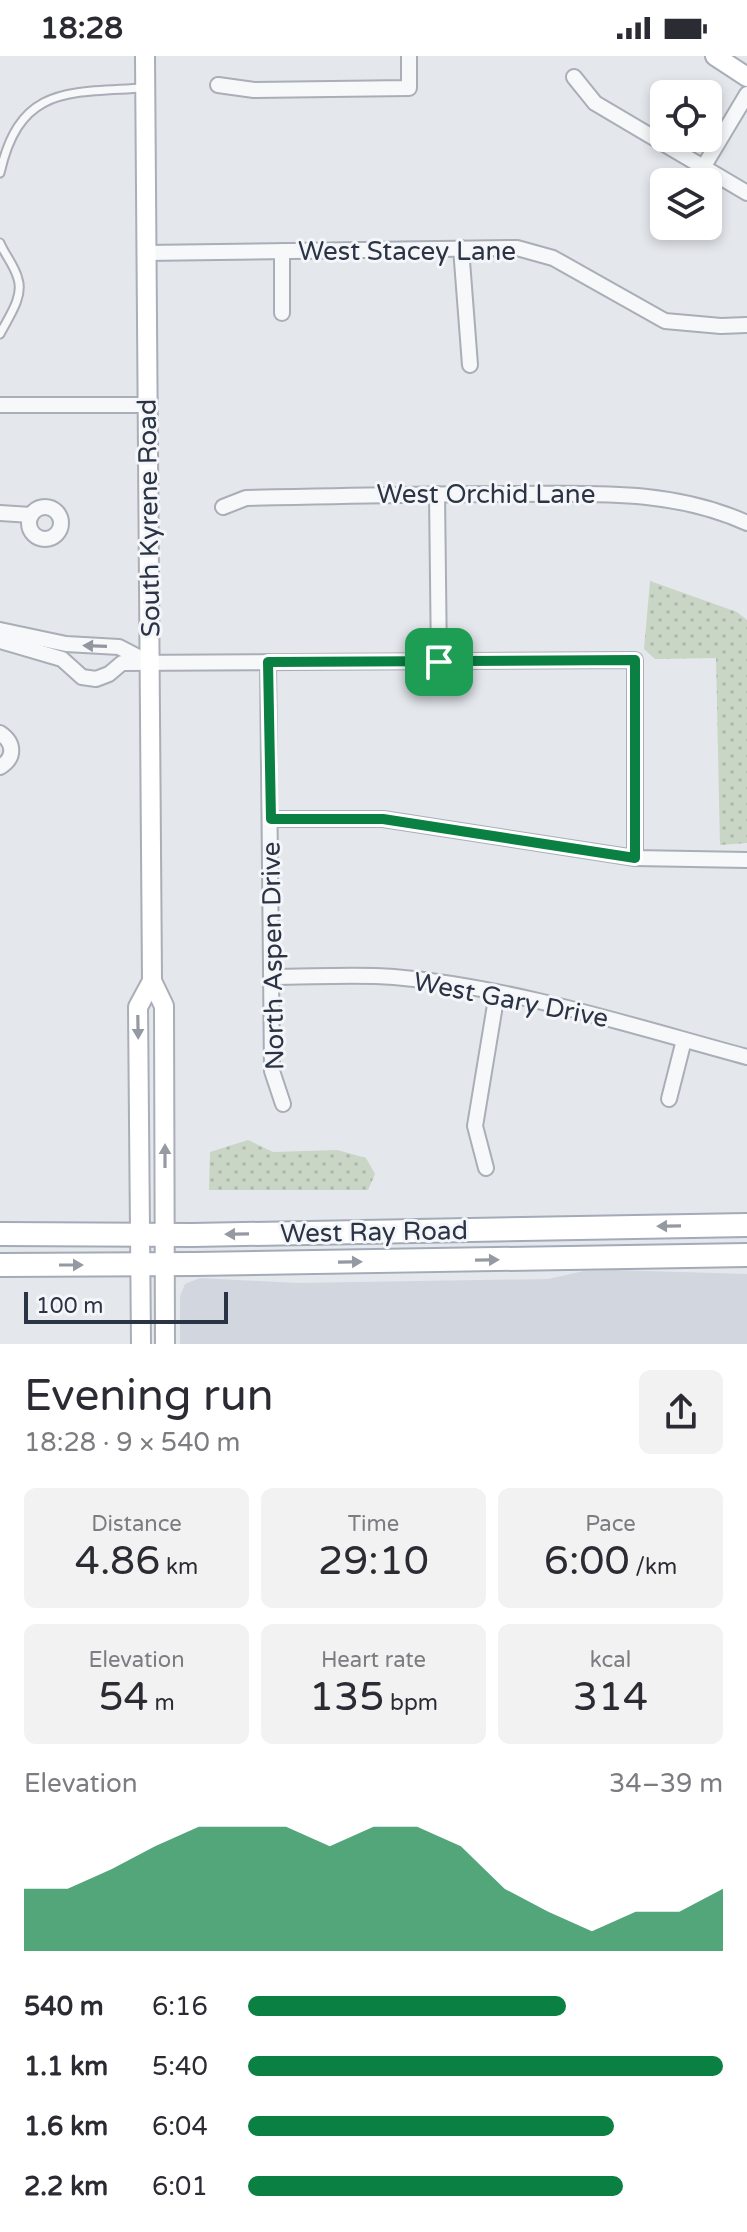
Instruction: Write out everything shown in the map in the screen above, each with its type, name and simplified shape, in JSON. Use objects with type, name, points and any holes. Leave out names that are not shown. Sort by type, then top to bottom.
[{"type":"main road","name":"South Kyrene Road","points":[[145,56],[152,981],[164,1006],[165,1344]]},
{"type":"main road","points":[[715,56],[747,77]]},
{"type":"main road","name":"South Kyrene Road","points":[[141,1344],[138,1007],[152,981]]},
{"type":"main road","name":"West Ray Road","points":[[0,1234],[747,1225]]},
{"type":"main road","name":"West Ray Road","points":[[0,1265],[747,1255]]},
{"type":"street","points":[[218,85],[254,90],[409,88],[409,56]]},
{"type":"street","points":[[574,77],[595,103],[747,193]]},
{"type":"street","points":[[704,166],[747,94]]},
{"type":"street","points":[[461,248],[470,365]]},
{"type":"street","name":"West Stacey Lane","points":[[145,253],[517,248],[553,258],[665,321],[747,325]]},
{"type":"street","points":[[282,251],[282,313]]},
{"type":"street","points":[[0,405],[147,405]]},
{"type":"street","points":[[437,494],[439,662]]},
{"type":"street","name":"West Orchid Lane","points":[[223,507],[246,498],[635,494],[721,511],[747,523]]},
{"type":"street","points":[[0,513],[31,515]]},
{"type":"street","points":[[0,630],[66,644],[119,647],[150,663]]},
{"type":"street","points":[[0,641],[62,659],[82,677],[96,679],[109,674],[122,663],[635,660],[635,858]]},
{"type":"street","name":"North Aspen Drive","points":[[268,662],[272,1071],[283,1104]]},
{"type":"street","points":[[0,733],[9,740],[12,751],[7,762],[0,767]]},
{"type":"street","points":[[271,819],[383,819],[635,858],[747,860]]},
{"type":"street","name":"West Gary Drive","points":[[272,977],[398,977],[497,993],[552,1003],[747,1057]]},
{"type":"street","points":[[486,1168],[475,1126],[497,993]]},
{"type":"street","points":[[669,1099],[684,1040]]},
{"type":"lane","points":[[0,173],[11,140],[35,107],[65,93],[145,87]]},
{"type":"lane","points":[[0,243],[18,276],[20,286],[18,299],[0,334]]},
{"type":"lane","points":[[62,659],[66,644]]},
{"type":"lane","points":[[560,1228],[562,1259]]},
{"type":"shaded area","points":[[584,1271],[747,1274],[747,1344],[180,1344],[180,1296],[185,1284],[200,1278],[297,1283],[548,1279]]},
{"type":"green space","points":[[650,581],[737,612],[747,620],[747,843],[720,845],[716,658],[655,659],[644,649]]},
{"type":"green space","points":[[248,1140],[273,1152],[337,1150],[366,1158],[375,1174],[368,1190],[209,1190],[210,1152]]},
{"type":"route","points":[[635,660],[635,858],[383,819],[271,819],[268,662],[439,662],[635,660]]}]
